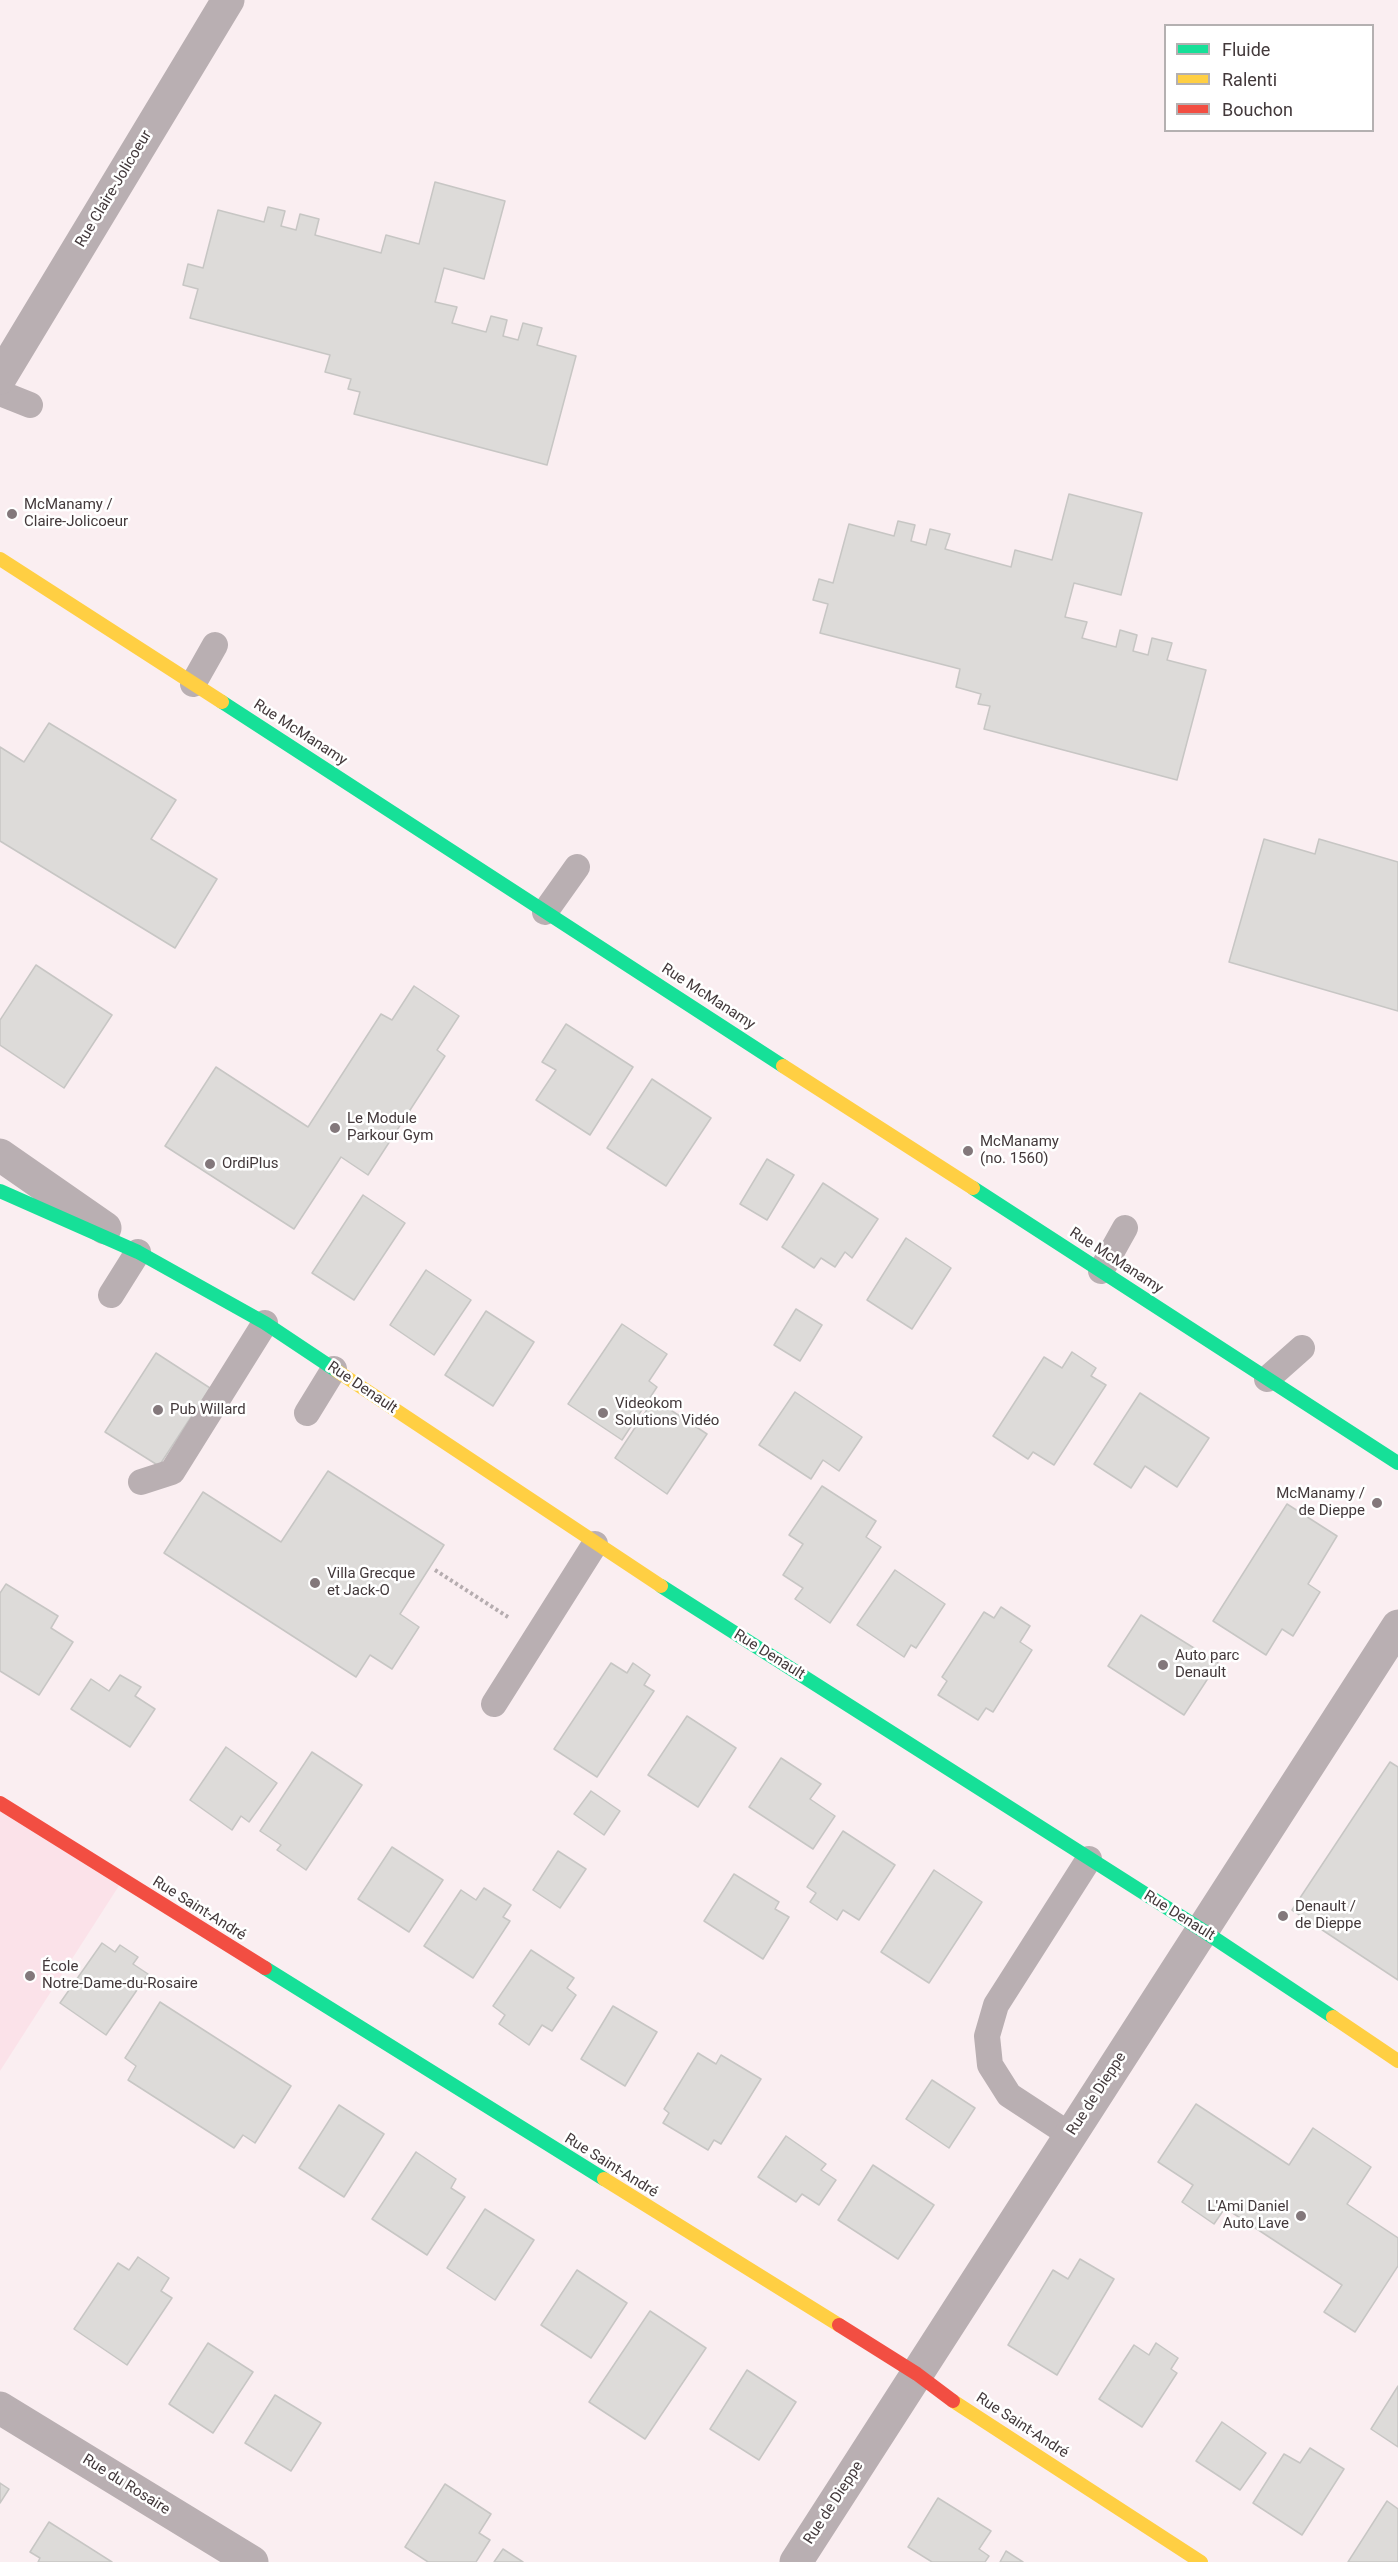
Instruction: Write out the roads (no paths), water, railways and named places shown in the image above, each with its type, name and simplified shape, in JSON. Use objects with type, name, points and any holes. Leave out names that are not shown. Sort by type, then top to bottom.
[{"type":"street","name":"Rue Claire-Jolicoeur","points":[[0,378],[228,0]]},
{"type":"street","name":"Rue McManamy","points":[[0,559],[1398,1463]]},
{"type":"street","name":"Rue Denault","points":[[0,1155],[138,1252]]},
{"type":"street","name":"Rue Denault","points":[[0,1191],[138,1252],[265,1323],[595,1544],[1202,1930],[1398,2061]]},
{"type":"street","name":"Rue de Dieppe","points":[[796,2562],[1398,1626]]},
{"type":"street","name":"Rue Saint-André","points":[[0,1803],[917,2374],[958,2405],[1201,2562]]},
{"type":"street","name":"Rue du Rosaire","points":[[0,2408],[252,2562]]},
{"type":"lane","points":[[0,393],[30,405]]},
{"type":"lane","points":[[193,684],[215,645]]},
{"type":"lane","points":[[545,912],[577,867]]},
{"type":"lane","points":[[1101,1271],[1125,1228]]},
{"type":"lane","points":[[111,1295],[138,1252]]},
{"type":"lane","points":[[141,1482],[172,1472],[265,1323]]},
{"type":"lane","points":[[1267,1378],[1302,1348]]},
{"type":"lane","points":[[307,1413],[334,1369]]},
{"type":"lane","points":[[494,1704],[595,1544]]},
{"type":"lane","points":[[1070,2135],[1009,2095],[990,2065],[987,2036],[996,2006],[1089,1859]]},
{"type":"place","name":"McManamy / Claire-Jolicoeur","points":[[12,514]]},
{"type":"place","name":"Le Module Parkour Gym","points":[[335,1128]]},
{"type":"place","name":"McManamy (no. 1560)","points":[[968,1151]]},
{"type":"place","name":"OrdiPlus","points":[[210,1164]]},
{"type":"place","name":"Pub Willard","points":[[158,1410]]},
{"type":"place","name":"Videokom Solutions Vidéo","points":[[603,1413]]},
{"type":"place","name":"McManamy / de Dieppe","points":[[1377,1503]]},
{"type":"place","name":"Villa Grecque et Jack-O","points":[[315,1583]]},
{"type":"place","name":"Auto parc Denault","points":[[1163,1665]]},
{"type":"place","name":"Denault / de Dieppe","points":[[1283,1916]]},
{"type":"place","name":"École Notre-Dame-du-Rosaire","points":[[30,1976]]},
{"type":"place","name":"L'Ami Daniel Auto Lave","points":[[1301,2216]]}]
